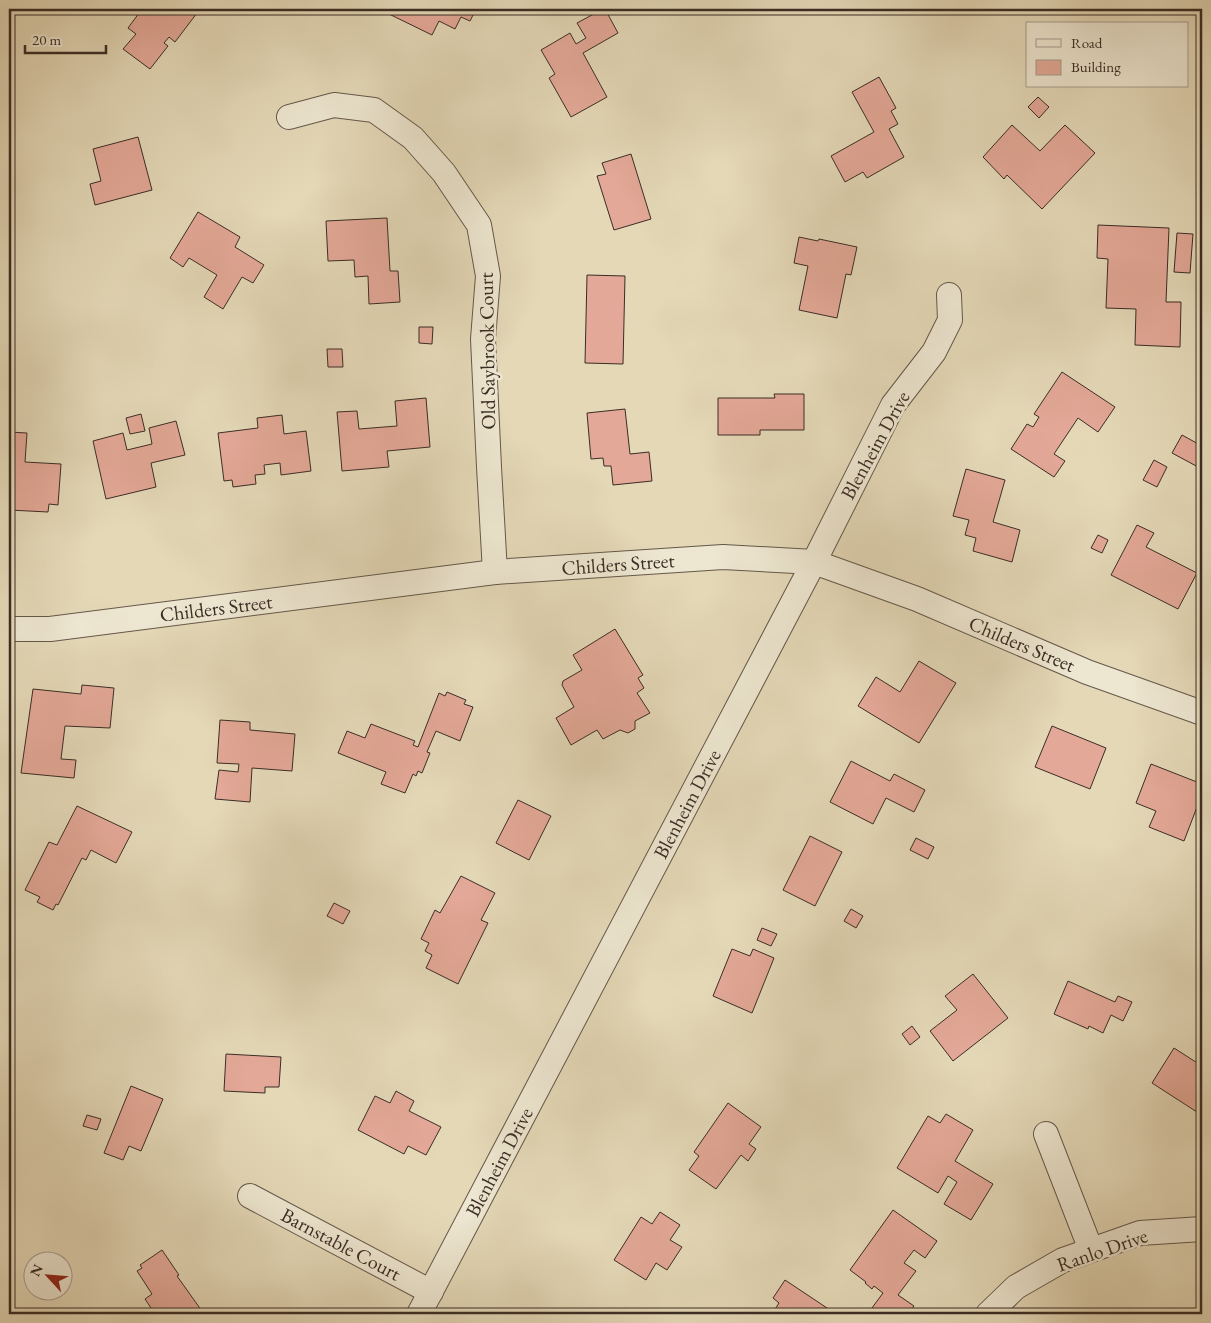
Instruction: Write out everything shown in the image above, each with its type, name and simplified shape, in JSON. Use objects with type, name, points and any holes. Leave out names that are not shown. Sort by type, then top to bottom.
[{"type":"street","name":"Old Saybrook Court","points":[[289,117],[334,105],[374,110],[413,138],[444,173],[479,225],[488,276],[484,339],[489,467],[496,572]]},
{"type":"street","name":"Blenheim Drive","points":[[420,1314],[814,562],[893,405],[934,352],[950,320],[948,295]]},
{"type":"street","name":"Childers Street","points":[[9,629],[50,629],[496,572],[723,557],[814,562],[917,599],[1087,672],[1202,713]]},
{"type":"street","points":[[1046,1134],[1091,1250]]},
{"type":"street","name":"Barnstable Court","points":[[250,1196],[431,1292]]},
{"type":"street","name":"Ranlo Drive","points":[[988,1314],[1016,1287],[1063,1260],[1140,1234],[1202,1229]]},
{"type":"building","points":[[142,9],[200,9],[175,42],[169,37],[164,43],[168,46],[150,69],[123,49],[136,34],[128,28]]},
{"type":"building","points":[[392,9],[476,9],[470,21],[461,17],[455,29],[439,21],[432,35],[389,14]]},
{"type":"building","points":[[605,9],[618,33],[583,53],[607,97],[571,117],[549,78],[555,74],[541,50],[570,33],[576,44],[586,38],[577,23]]},
{"type":"building","points":[[879,77],[896,108],[891,111],[898,124],[889,129],[904,157],[867,178],[863,172],[845,182],[831,156],[874,132],[852,92]]},
{"type":"building","points":[[1038,97],[1049,107],[1039,118],[1028,107]]},
{"type":"building","points":[[1012,125],[1040,151],[1065,125],[1095,153],[1042,209],[1007,175],[1004,179],[983,157]]},
{"type":"building","points":[[138,137],[152,190],[95,205],[90,184],[101,181],[93,149]]},
{"type":"building","points":[[631,154],[651,219],[614,230],[597,176],[606,174],[602,163]]},
{"type":"building","points":[[198,212],[240,237],[235,247],[264,265],[253,283],[242,277],[223,309],[204,297],[217,275],[189,258],[183,267],[170,258]]},
{"type":"building","points":[[387,218],[390,271],[398,271],[400,302],[369,304],[368,276],[355,277],[354,260],[328,261],[326,221]]},
{"type":"building","points":[[1098,225],[1169,228],[1166,302],[1181,302],[1180,347],[1135,345],[1136,309],[1106,308],[1108,259],[1097,258]]},
{"type":"building","points":[[1177,233],[1193,234],[1190,273],[1174,272]]},
{"type":"building","points":[[799,237],[857,247],[851,275],[846,274],[837,318],[799,310],[808,266],[794,263]]},
{"type":"building","points":[[587,275],[625,276],[623,364],[585,363]]},
{"type":"building","points":[[419,327],[433,327],[432,344],[419,343]]},
{"type":"building","points":[[327,349],[342,349],[343,367],[328,367]]},
{"type":"building","points":[[1062,372],[1115,407],[1098,432],[1078,418],[1054,454],[1065,461],[1054,477],[1011,449],[1027,424],[1033,427],[1039,417],[1034,414]]},
{"type":"building","points":[[774,394],[804,394],[804,430],[760,430],[760,435],[718,435],[718,398],[775,398]]},
{"type":"building","points":[[426,398],[430,447],[387,451],[389,467],[342,471],[337,412],[357,411],[359,429],[397,426],[395,401]]},
{"type":"building","points":[[625,409],[630,454],[649,452],[652,481],[613,485],[611,466],[604,466],[603,458],[591,459],[587,413]]},
{"type":"building","points":[[141,414],[145,431],[130,434],[126,418]]},
{"type":"building","points":[[282,415],[284,434],[306,431],[311,471],[281,475],[280,463],[264,465],[265,474],[255,475],[256,484],[233,487],[232,480],[224,481],[218,433],[258,428],[257,418]]},
{"type":"building","points":[[176,421],[185,455],[151,463],[156,487],[106,499],[93,441],[123,433],[127,450],[152,444],[149,428]]},
{"type":"building","points":[[9,432],[27,433],[25,462],[61,464],[58,505],[49,504],[48,512],[9,510]]},
{"type":"building","points":[[1182,435],[1202,446],[1202,465],[1200,468],[1172,453]]},
{"type":"building","points":[[1154,460],[1167,467],[1157,487],[1143,480]]},
{"type":"building","points":[[966,469],[1005,480],[993,522],[1020,530],[1012,562],[973,551],[976,538],[965,535],[969,520],[953,516]]},
{"type":"building","points":[[1137,525],[1154,533],[1146,547],[1197,573],[1178,609],[1111,575]]},
{"type":"building","points":[[1098,535],[1108,540],[1102,553],[1091,548]]},
{"type":"building","points":[[615,629],[643,675],[638,678],[644,688],[637,693],[650,713],[635,721],[635,729],[628,733],[620,730],[603,739],[597,730],[571,745],[556,718],[574,707],[562,685],[563,681],[582,670],[573,655]]},
{"type":"building","points":[[919,661],[956,683],[919,743],[858,706],[876,677],[900,692]]},
{"type":"building","points":[[82,685],[114,688],[110,728],[65,726],[61,759],[76,760],[74,778],[21,773],[33,689],[81,694]]},
{"type":"building","points":[[447,692],[466,700],[464,704],[473,707],[460,741],[436,731],[427,752],[430,753],[422,773],[418,771],[416,776],[413,774],[405,793],[381,784],[386,772],[338,753],[347,731],[365,738],[371,724],[415,741],[413,745],[418,747],[439,693],[445,696]]},
{"type":"building","points":[[220,720],[250,722],[250,730],[295,734],[292,771],[252,768],[250,802],[215,799],[219,770],[238,772],[239,764],[217,763]]},
{"type":"building","points":[[1052,726],[1106,748],[1090,789],[1035,767]]},
{"type":"building","points":[[851,761],[890,781],[894,774],[925,790],[914,812],[886,798],[873,824],[830,802]]},
{"type":"building","points":[[1151,764],[1202,784],[1202,794],[1184,841],[1149,827],[1156,811],[1136,803]]},
{"type":"building","points":[[518,800],[551,816],[529,860],[496,843]]},
{"type":"building","points":[[77,806],[132,832],[116,863],[91,850],[86,860],[82,858],[58,905],[56,904],[53,910],[37,902],[40,897],[25,890],[49,842],[57,845]]},
{"type":"building","points":[[810,836],[842,852],[815,906],[783,890]]},
{"type":"building","points":[[916,838],[934,847],[928,859],[910,850]]},
{"type":"building","points":[[461,876],[495,893],[481,920],[488,923],[458,984],[426,968],[432,955],[425,951],[429,943],[421,939],[435,910],[440,913]]},
{"type":"building","points":[[334,903],[350,911],[343,924],[327,916]]},
{"type":"building","points":[[851,909],[863,916],[856,928],[844,921]]},
{"type":"building","points":[[762,928],[777,934],[771,946],[757,940]]},
{"type":"building","points":[[732,949],[750,956],[753,949],[774,958],[752,1013],[713,996]]},
{"type":"building","points":[[973,974],[1008,1018],[953,1061],[930,1031],[957,1010],[945,996]]},
{"type":"building","points":[[1068,981],[1115,1002],[1118,996],[1132,1002],[1123,1021],[1111,1015],[1103,1033],[1089,1026],[1088,1029],[1054,1014]]},
{"type":"building","points":[[912,1026],[920,1037],[910,1045],[902,1034]]},
{"type":"building","points":[[1174,1048],[1202,1066],[1202,1110],[1200,1114],[1152,1083]]},
{"type":"building","points":[[226,1054],[281,1057],[279,1087],[265,1087],[265,1093],[224,1091]]},
{"type":"building","points":[[131,1086],[163,1099],[141,1151],[129,1146],[123,1160],[104,1153]]},
{"type":"building","points":[[396,1091],[414,1101],[409,1111],[441,1127],[426,1155],[408,1146],[404,1154],[358,1130],[375,1096],[390,1103]]},
{"type":"building","points":[[728,1103],[761,1127],[749,1144],[756,1149],[748,1161],[741,1155],[716,1189],[689,1170],[699,1156],[694,1152]]},
{"type":"building","points":[[946,1114],[973,1130],[955,1161],[993,1184],[971,1220],[944,1204],[957,1182],[948,1176],[938,1193],[897,1168],[928,1116],[940,1123]]},
{"type":"building","points":[[87,1115],[101,1119],[97,1130],[83,1126]]},
{"type":"building","points":[[893,1210],[937,1241],[925,1258],[914,1250],[904,1263],[916,1271],[898,1295],[914,1306],[908,1314],[871,1314],[869,1312],[883,1293],[874,1286],[872,1289],[850,1270]]},
{"type":"building","points":[[660,1212],[680,1225],[670,1240],[682,1247],[667,1270],[656,1263],[646,1280],[614,1260],[641,1217],[652,1224]]},
{"type":"building","points":[[162,1250],[179,1275],[177,1276],[204,1314],[155,1314],[145,1299],[152,1294],[137,1271],[142,1268],[140,1265]]},
{"type":"building","points":[[785,1280],[836,1314],[772,1314],[779,1303],[773,1298]]}]
